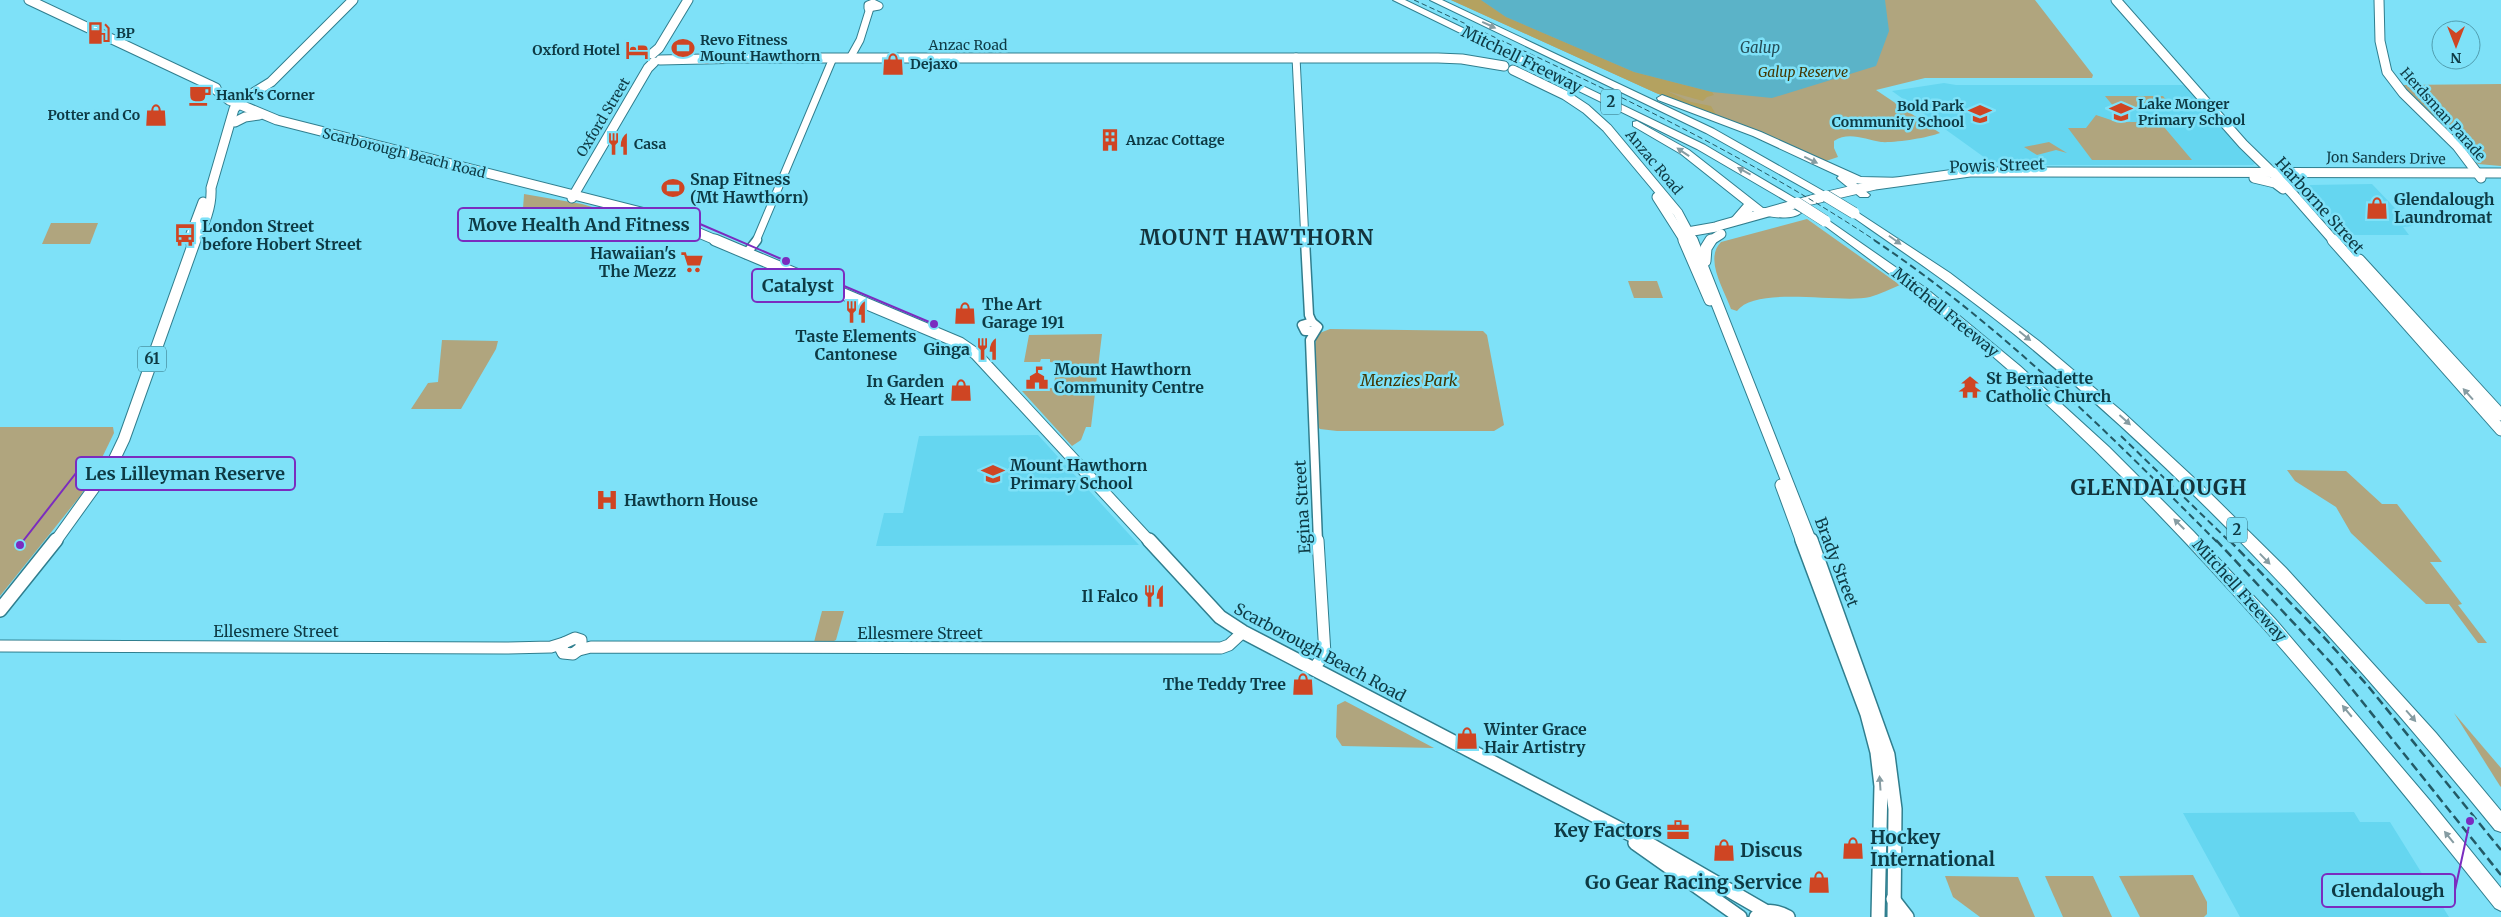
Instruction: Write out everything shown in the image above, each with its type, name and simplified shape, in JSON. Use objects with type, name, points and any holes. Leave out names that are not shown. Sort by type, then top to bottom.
[{"type":"highway","name":"Mitchell Freeway","points":[[1398,0],[1692,142],[1786,195],[1907,280],[2001,357],[2066,415],[2184,528],[2364,731],[2501,902]]},
{"type":"highway","name":"Mitchell Freeway","points":[[1435,0],[1710,131],[1813,188],[1934,267],[2026,337],[2088,388],[2165,458],[2323,618],[2414,718],[2501,824]]},
{"type":"highway","points":[[1433,16],[1646,129],[1685,152],[1750,203],[1766,213],[1795,213]]},
{"type":"highway","points":[[1572,65],[1758,135],[1828,168],[1864,181],[1905,181]]},
{"type":"highway","points":[[1828,168],[1861,193]]},
{"type":"highway","points":[[1721,229],[1746,212],[1750,207],[1750,203]]},
{"type":"main road","name":"Scarborough Beach Road","points":[[29,0],[211,86],[222,96],[273,118]]},
{"type":"main road","points":[[242,103],[276,84],[353,0]]},
{"type":"main road","name":"Oxford Street","points":[[571,195],[583,182],[582,180],[657,58],[688,0]]},
{"type":"main road","name":"Harborne Street","points":[[2116,0],[2197,93],[2261,161],[2280,175],[2293,194],[2501,430]]},
{"type":"main road","name":"Harborne Street","points":[[2120,0],[2235,129],[2280,175],[2501,415]]},
{"type":"main road","name":"Herdsman Parade","points":[[2379,0],[2379,38],[2384,66],[2392,80],[2454,142],[2476,176]]},
{"type":"main road","name":"Herdsman Parade","points":[[2379,38],[2376,42],[2378,65],[2385,80],[2447,142],[2476,176]]},
{"type":"main road","name":"Anzac Road","points":[[657,58],[831,58],[854,55],[1450,58],[1489,64],[1548,86],[1586,109],[1608,128],[1678,213],[1686,235]]},
{"type":"main road","name":"Anzac Road","points":[[1506,70],[1544,87],[1591,120],[1646,184],[1686,235]]},
{"type":"main road","name":"Scarborough Beach Road","points":[[242,103],[261,115],[571,195],[685,228],[960,342],[970,349],[1220,617],[1243,632],[1649,844],[1760,914],[1777,911],[1788,917]]},
{"type":"main road","name":"61","points":[[0,610],[69,525],[114,460],[124,439],[192,244],[200,233],[212,200],[210,193],[232,125],[242,103]]},
{"type":"main road","points":[[232,125],[245,117],[261,115]]},
{"type":"main road","points":[[2232,171],[2258,167],[2261,161]]},
{"type":"main road","points":[[2421,173],[2457,168],[2464,164]]},
{"type":"main road","name":"Powis Street","points":[[1686,235],[1795,213],[1905,181],[1940,174],[2232,171],[2280,175]]},
{"type":"main road","name":"Jon Sanders Drive","points":[[2280,175],[2421,173],[2501,179]]},
{"type":"main road","name":"Jon Sanders Drive","points":[[2280,175],[2476,176],[2501,173]]},
{"type":"main road","name":"Powis Street","points":[[1686,235],[1721,229],[1766,213],[1861,193],[1911,185],[1974,179],[2254,178],[2280,175]]},
{"type":"main road","points":[[2254,178],[2275,184],[2293,194]]},
{"type":"main road","points":[[1678,213],[1688,222],[1721,229],[1706,246],[1704,265]]},
{"type":"main road","name":"Brady Street","points":[[1686,235],[1704,265],[1881,731],[1893,783],[1895,809],[1894,917]]},
{"type":"main road","name":"Brady Street","points":[[1686,235],[1866,714],[1877,752],[1881,786],[1878,917]]},
{"type":"main road","points":[[2431,352],[2444,352]]},
{"type":"main road","name":"Scarborough Beach Road","points":[[1604,822],[1740,917]]},
{"type":"main road","points":[[1893,900],[1907,917]]},
{"type":"street","points":[[854,55],[873,5]]},
{"type":"street","points":[[746,254],[754,246],[831,58]]},
{"type":"street","name":"Egina Street","points":[[1296,58],[1316,508],[1325,654],[1314,669]]},
{"type":"street","name":"Ellesmere Street","points":[[0,646],[563,647],[575,638],[581,640],[584,647],[1221,648],[1229,645],[1243,632]]},
{"type":"shaded area","points":[[1451,0],[1481,0],[1506,17],[1634,72],[1712,92],[1714,95],[1707,97],[1703,101],[1667,91],[1691,102],[1711,106],[1717,116],[1656,93]]},
{"type":"shaded area","name":"Lake Monger Primary School","points":[[1944,83],[1956,85],[2186,86],[2256,162],[2253,165],[2008,165],[1988,160],[1892,91]]},
{"type":"shaded area","points":[[2372,184],[2412,226],[2403,227],[2409,235],[2345,235],[2307,189],[2310,185]]},
{"type":"shaded area","name":"Mount Hawthorn Primary School","points":[[1038,435],[1139,545],[876,546],[884,513],[903,513],[919,436]]},
{"type":"shaded area","points":[[2354,812],[2360,822],[2390,822],[2449,917],[2240,917],[2183,813]]},
{"type":"green space","name":"Galup Reserve","points":[[1451,0],[2035,0],[2093,75],[2092,78],[1925,78],[1876,90],[1940,133],[1902,141],[1887,142],[1852,136],[1840,138],[1834,141],[1834,148],[1838,157],[1823,162],[1762,133],[1656,93]]},
{"type":"green space","points":[[2501,84],[2501,166],[2478,164],[2452,135],[2401,85]]},
{"type":"green space","points":[[2105,96],[2163,96],[2172,107],[2114,107]]},
{"type":"green space","points":[[2096,115],[2117,122],[2150,122],[2154,127],[2164,127],[2192,160],[2092,160],[2068,128],[2086,128]]},
{"type":"green space","points":[[2049,142],[2067,153],[2056,150],[2037,155],[2024,147]]},
{"type":"green space","points":[[524,194],[582,204],[617,214],[612,218],[530,215],[523,209]]},
{"type":"green space","points":[[1807,219],[1900,285],[1870,297],[1857,299],[1780,297],[1747,303],[1737,311],[1731,309],[1715,265],[1716,249],[1721,242]]},
{"type":"green space","points":[[51,223],[98,223],[90,244],[42,244]]},
{"type":"green space","points":[[1628,281],[1657,281],[1663,298],[1634,298]]},
{"type":"green space","name":"Menzies Park","points":[[1330,329],[1483,331],[1487,335],[1504,425],[1494,431],[1337,431],[1320,429],[1317,426],[1314,380],[1315,345],[1317,334]]},
{"type":"green space","points":[[1102,334],[1091,427],[1086,427],[1081,440],[1072,446],[1022,391],[1044,390],[1044,383],[1039,383],[1040,381],[1049,381],[1048,388],[1053,388],[1058,363],[1050,362],[1050,359],[1041,359],[1040,362],[1024,362],[1029,335]]},
{"type":"green space","points":[[442,340],[498,341],[496,349],[461,409],[411,409],[428,383],[438,382]]},
{"type":"green space","points":[[0,427],[113,427],[114,433],[81,495],[0,596]]},
{"type":"green space","points":[[2287,470],[2346,471],[2382,504],[2397,504],[2442,562],[2430,562],[2462,604],[2458,605],[2487,643],[2478,643],[2449,604],[2426,604],[2351,533],[2336,507],[2295,481]]},
{"type":"green space","points":[[822,611],[844,611],[836,640],[826,645],[813,646]]},
{"type":"green space","points":[[1345,701],[1434,748],[1342,746],[1336,737],[1337,705]]},
{"type":"green space","points":[[2454,713],[2501,768],[2501,787],[2500,786]]},
{"type":"green space","points":[[2193,875],[2207,902],[2207,914],[2204,917],[2140,917],[2119,876]]},
{"type":"green space","points":[[1945,876],[2018,877],[2035,917],[1980,917],[1953,897]]},
{"type":"green space","points":[[2045,876],[2093,876],[2112,917],[2063,917]]},
{"type":"water","name":"Galup","points":[[1481,0],[1885,0],[1889,31],[1876,66],[1772,98],[1712,92],[1634,72],[1506,17]]},
{"type":"railway","points":[[1414,0],[1650,111],[1764,173],[1876,241]]},
{"type":"railway","points":[[1874,240],[1921,273],[2010,344],[2136,461],[2217,542]]},
{"type":"railway","points":[[2121,436],[2230,542]]},
{"type":"railway","points":[[2216,540],[2332,664],[2501,875]]},
{"type":"railway","points":[[2229,540],[2321,634],[2368,686],[2501,850]]},
{"type":"place","name":"BP","points":[[99,33]]},
{"type":"place","name":"Revo Fitness Mount Hawthorn","points":[[683,48]]},
{"type":"place","name":"Oxford Hotel","points":[[637,50]]},
{"type":"place","name":"Dejaxo","points":[[893,64]]},
{"type":"place","name":"Hank's Corner","points":[[200,95]]},
{"type":"place","name":"Lake Monger Primary School","points":[[2121,112]]},
{"type":"place","name":"Bold Park Community School","points":[[1980,114]]},
{"type":"place","name":"Potter and Co","points":[[156,115]]},
{"type":"place","name":"Anzac Cottage","points":[[1110,140]]},
{"type":"place","name":"Casa","points":[[618,144]]},
{"type":"place","name":"Snap Fitness (Mt Hawthorn)","points":[[673,188]]},
{"type":"place","name":"Glendalough Laundromat","points":[[2377,208]]},
{"type":"place","name":"London Street before Hobert Street","points":[[185,235]]},
{"type":"place","name":"Move Health And Fitness","points":[[786,261]]},
{"type":"place","name":"Hawaiian's The Mezz","points":[[692,262]]},
{"type":"place","name":"Taste Elements Cantonese","points":[[856,312]]},
{"type":"place","name":"The Art Garage 191","points":[[965,313]]},
{"type":"place","name":"Catalyst","points":[[934,324]]},
{"type":"place","name":"Ginga","points":[[987,349]]},
{"type":"place","name":"Mount Hawthorn Community Centre","points":[[1037,378]]},
{"type":"place","name":"St Bernadette Catholic Church","points":[[1970,387]]},
{"type":"place","name":"In Garden & Heart","points":[[961,390]]},
{"type":"place","name":"Mount Hawthorn Primary School","points":[[993,474]]},
{"type":"place","name":"Hawthorn House","points":[[607,500]]},
{"type":"place","name":"Les Lilleyman Reserve","points":[[20,545]]},
{"type":"place","name":"Il Falco","points":[[1154,596]]},
{"type":"place","name":"The Teddy Tree","points":[[1303,684]]},
{"type":"place","name":"Winter Grace Hair Artistry","points":[[1467,738]]},
{"type":"place","name":"Glendalough","points":[[2470,821]]},
{"type":"place","name":"Key Factors","points":[[1678,830]]},
{"type":"place","name":"Hockey International","points":[[1853,848]]},
{"type":"place","name":"Discus","points":[[1724,850]]},
{"type":"place","name":"Go Gear Racing Service","points":[[1819,882]]},
{"type":"district","name":"MOUNT HAWTHORN","points":[[1257,238]]},
{"type":"district","name":"GLENDALOUGH","points":[[2159,488]]}]
